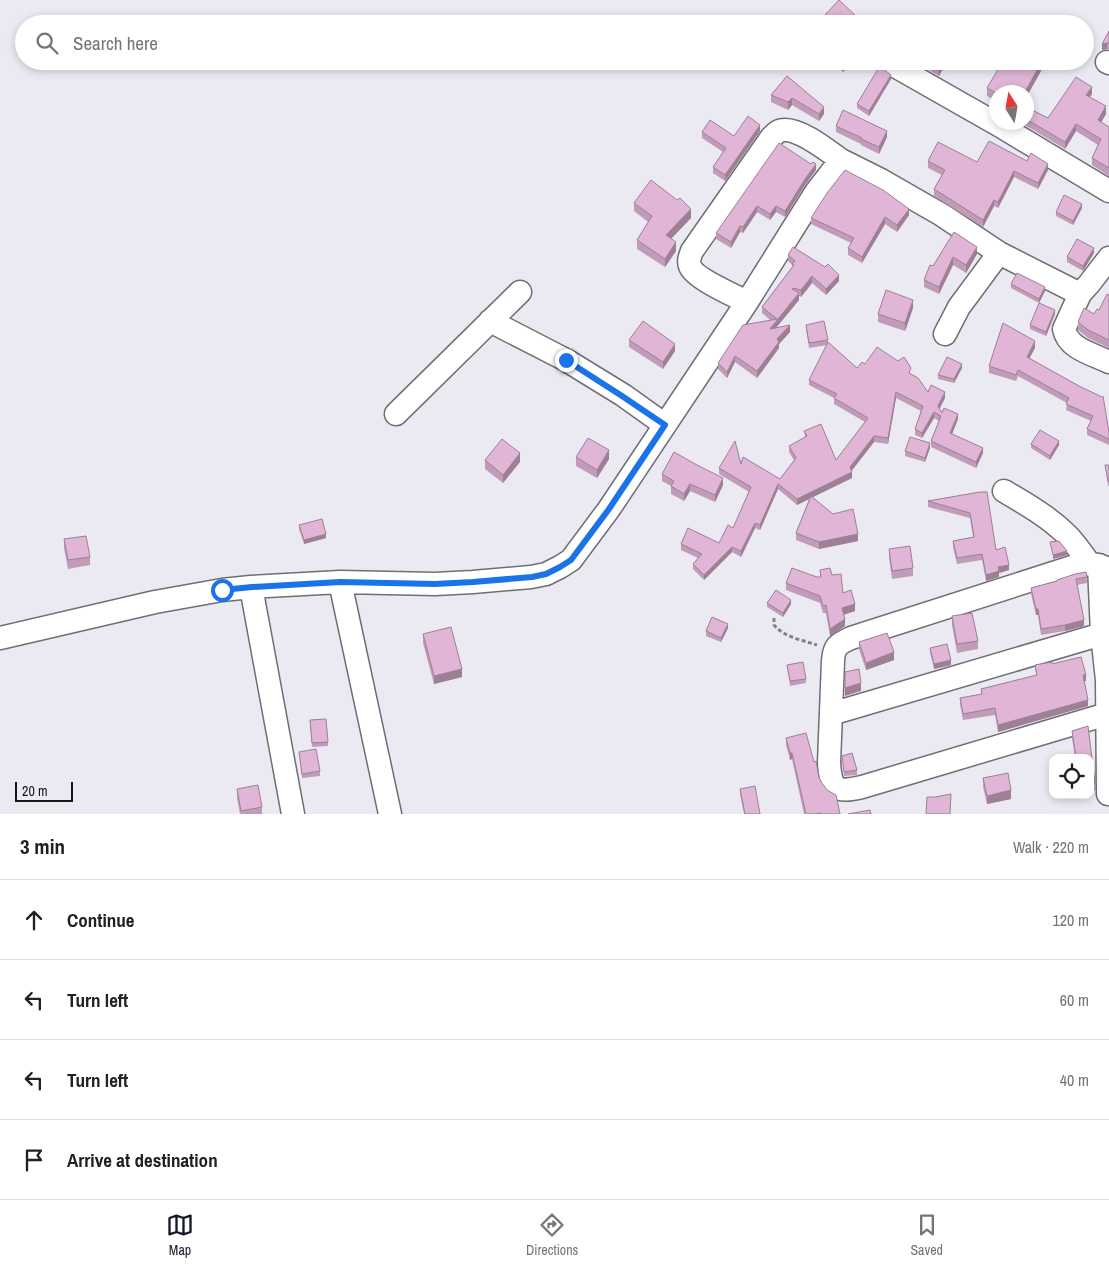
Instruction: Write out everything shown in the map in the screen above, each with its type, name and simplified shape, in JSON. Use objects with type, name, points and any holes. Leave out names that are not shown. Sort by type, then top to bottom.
[{"type":"street","points":[[902,70],[1109,191]]},
{"type":"street","points":[[747,302],[699,277],[691,269],[689,258],[765,145],[776,132],[784,130],[794,131],[806,137],[841,160],[881,180],[942,215],[999,253],[1080,294]]},
{"type":"street","points":[[0,638],[155,602],[222,590],[340,582],[435,584],[473,582],[532,577],[546,574],[560,567],[571,560],[593,531],[747,302],[816,192],[841,160]]},
{"type":"street","points":[[945,334],[964,301],[999,253]]},
{"type":"street","points":[[1109,258],[1080,294],[1064,329],[1068,340],[1078,348],[1109,362]]},
{"type":"street","points":[[396,414],[520,292]]},
{"type":"street","points":[[490,321],[566,360],[665,425]]},
{"type":"street","points":[[1004,491],[1055,524],[1081,551],[1099,566],[1102,634],[1107,680],[1108,794]]},
{"type":"street","points":[[1099,566],[1072,567],[851,638],[841,643],[834,651],[830,775],[835,787],[840,790],[849,790],[1106,714]]},
{"type":"street","points":[[340,582],[390,814]]},
{"type":"street","points":[[252,587],[293,814]]},
{"type":"street","points":[[831,714],[1102,634]]},
{"type":"path","points":[[774,618],[774,625],[779,631],[834,651]]},
{"type":"building","points":[[839,0],[855,15],[825,15]]},
{"type":"building","points":[[1109,31],[1109,43],[1102,44]]},
{"type":"building","points":[[877,70],[885,70],[891,75],[869,111],[857,104]]},
{"type":"building","points":[[998,70],[1037,70],[1029,85],[989,85],[989,89],[987,88]]},
{"type":"building","points":[[787,76],[824,107],[819,114],[792,98],[788,102],[771,95]]},
{"type":"building","points":[[1076,77],[1092,87],[1086,95],[1106,106],[1098,120],[1109,127],[1109,168],[1092,158],[1101,139],[1076,124],[1065,142],[1034,124],[1034,111],[1048,118]]},
{"type":"building","points":[[843,110],[887,131],[879,147],[836,126]]},
{"type":"building","points":[[748,116],[760,125],[725,175],[713,167],[726,148],[702,132],[710,120],[734,136]]},
{"type":"building","points":[[989,141],[1027,161],[1031,153],[1048,164],[1038,183],[1014,171],[998,202],[994,200],[983,220],[934,189],[945,170],[928,161],[938,142],[977,162]]},
{"type":"building","points":[[779,143],[811,164],[813,162],[816,164],[785,211],[776,206],[770,214],[757,206],[743,227],[740,226],[731,242],[716,233]]},
{"type":"building","points":[[845,170],[883,190],[909,209],[897,225],[885,217],[862,257],[848,248],[854,238],[811,218]]},
{"type":"building","points":[[651,180],[677,200],[680,198],[691,209],[666,235],[676,242],[665,259],[637,240],[652,216],[634,203]]},
{"type":"building","points":[[1064,195],[1082,204],[1073,221],[1056,212]]},
{"type":"building","points":[[954,232],[977,247],[966,265],[953,257],[939,287],[924,280],[930,265],[933,266]]},
{"type":"building","points":[[1077,239],[1094,248],[1083,266],[1067,257]]},
{"type":"building","points":[[793,247],[825,267],[828,264],[839,275],[826,289],[812,276],[801,290],[793,288],[799,293],[770,329],[790,325],[777,339],[779,342],[757,371],[735,356],[727,372],[718,363],[743,325],[777,319],[762,307],[794,265],[792,264],[795,261],[788,255]]},
{"type":"building","points":[[1017,273],[1045,287],[1039,299],[1011,284]]},
{"type":"building","points":[[886,290],[913,300],[905,323],[878,314]]},
{"type":"building","points":[[1107,294],[1109,295],[1109,340],[1088,330],[1078,322],[1084,308],[1094,314],[1097,309],[1099,310]]},
{"type":"building","points":[[1039,303],[1055,310],[1046,332],[1030,325]]},
{"type":"building","points":[[643,321],[675,344],[663,362],[629,340]]},
{"type":"building","points":[[824,321],[828,340],[809,343],[806,325]]},
{"type":"building","points":[[1003,323],[1035,341],[1027,357],[1079,386],[1103,396],[1109,439],[1087,429],[1093,416],[1066,404],[1069,398],[1018,370],[1016,375],[989,366]]},
{"type":"building","points":[[828,342],[857,368],[862,362],[865,364],[877,347],[898,361],[904,357],[911,368],[909,373],[918,378],[928,392],[931,385],[945,392],[938,406],[942,413],[944,408],[958,414],[950,433],[983,448],[976,462],[931,441],[941,416],[934,412],[922,433],[915,429],[923,406],[896,392],[888,438],[874,436],[850,467],[852,472],[797,499],[778,484],[760,525],[755,523],[741,551],[732,547],[704,575],[693,564],[702,554],[681,544],[688,528],[719,543],[728,525],[733,528],[751,487],[719,468],[735,441],[741,464],[743,457],[780,479],[796,458],[789,446],[807,436],[804,431],[821,424],[836,460],[868,418],[834,398],[837,394],[809,380]]},
{"type":"building","points":[[947,357],[962,364],[954,379],[938,375]]},
{"type":"building","points":[[1040,430],[1059,441],[1050,456],[1031,444]]},
{"type":"building","points":[[910,437],[930,443],[925,458],[905,451]]},
{"type":"building","points":[[588,438],[609,450],[597,470],[576,457]]},
{"type":"building","points":[[502,439],[520,453],[503,475],[485,460]]},
{"type":"building","points":[[674,452],[723,478],[715,495],[690,484],[684,494],[671,486],[674,481],[662,474]]},
{"type":"building","points":[[1105,465],[1109,465],[1109,481],[1108,481]]},
{"type":"building","points":[[987,492],[996,550],[1005,547],[1009,565],[998,567],[999,571],[986,575],[982,554],[957,558],[953,541],[974,537],[970,513],[928,501]]},
{"type":"building","points":[[811,496],[833,514],[853,509],[858,534],[819,542],[796,533]]},
{"type":"building","points":[[322,519],[326,534],[304,540],[299,525]]},
{"type":"building","points":[[86,536],[90,557],[68,560],[64,539]]},
{"type":"building","points":[[1059,541],[1067,551],[1053,555],[1050,542]]},
{"type":"building","points":[[910,546],[913,568],[892,571],[889,549]]},
{"type":"building","points":[[792,568],[817,577],[821,577],[820,570],[830,568],[832,575],[841,574],[843,593],[851,590],[855,604],[842,608],[845,619],[830,629],[826,605],[823,606],[820,596],[786,583]]},
{"type":"building","points":[[1086,572],[1087,577],[1076,579],[1084,620],[1041,629],[1038,609],[1036,609],[1031,588]]},
{"type":"building","points":[[776,590],[791,600],[783,613],[767,603]]},
{"type":"building","points":[[972,613],[978,641],[957,644],[952,616]]},
{"type":"building","points":[[712,617],[728,624],[721,638],[706,631]]},
{"type":"building","points":[[451,627],[462,669],[434,676],[423,634]]},
{"type":"building","points":[[887,633],[894,652],[866,663],[859,642]]},
{"type":"building","points":[[947,644],[951,660],[934,664],[930,648]]},
{"type":"building","points":[[1081,657],[1086,675],[1083,675],[1088,700],[998,725],[995,708],[963,714],[960,698],[982,694],[981,689],[1037,675],[1035,665],[1052,662],[1052,664]]},
{"type":"building","points":[[803,662],[806,679],[790,681],[787,665]]},
{"type":"building","points":[[859,669],[861,683],[845,688],[845,672]]},
{"type":"building","points":[[326,719],[328,742],[312,743],[310,720]]},
{"type":"building","points":[[1088,726],[1091,754],[1076,754],[1072,731]]},
{"type":"building","points":[[806,733],[814,762],[816,761],[819,778],[827,790],[836,795],[840,814],[806,814],[792,753],[790,753],[786,738]]},
{"type":"building","points":[[316,749],[320,771],[302,774],[299,752]]},
{"type":"building","points":[[852,753],[857,770],[844,772],[842,756]]},
{"type":"building","points":[[1008,773],[1011,790],[987,796],[983,778]]},
{"type":"building","points":[[258,785],[262,807],[241,811],[237,789]]},
{"type":"building","points":[[755,786],[760,814],[745,814],[740,789]]},
{"type":"building","points":[[951,794],[950,814],[926,814],[927,797]]},
{"type":"building","points":[[870,810],[871,814],[848,814]]},
{"type":"route","points":[[222,590],[340,582],[435,584],[532,577],[546,574],[571,560],[609,509],[665,425],[566,360]]}]
